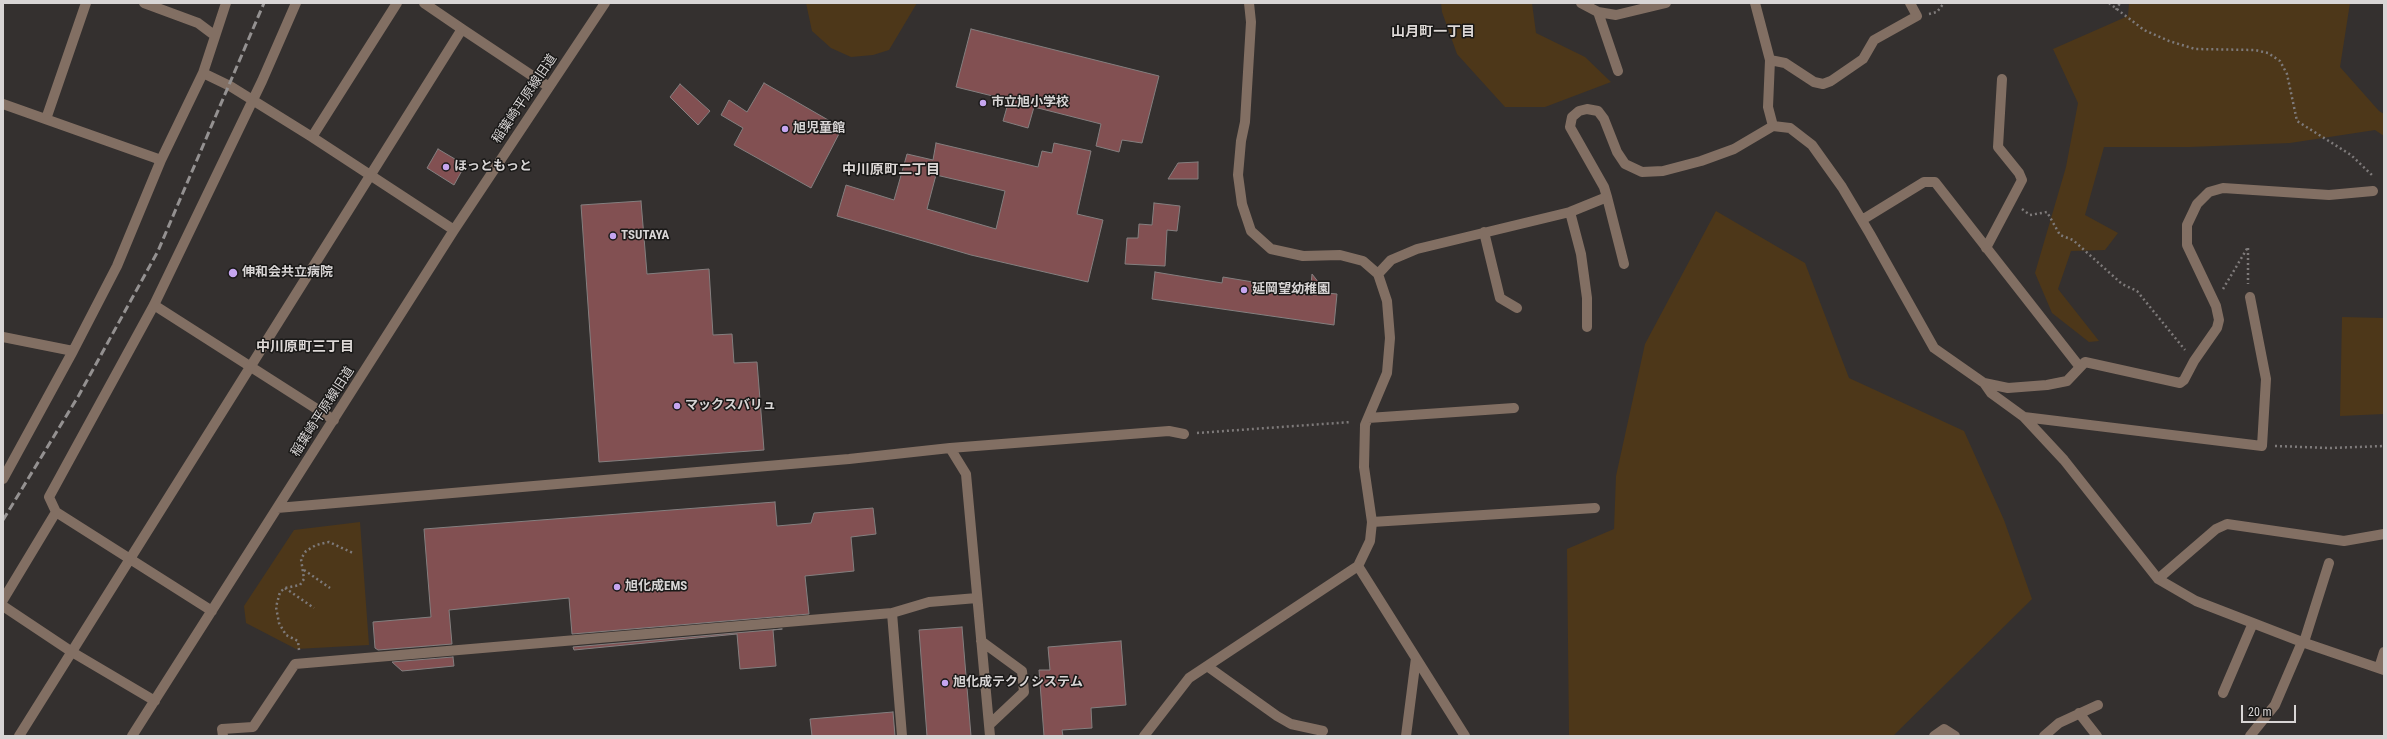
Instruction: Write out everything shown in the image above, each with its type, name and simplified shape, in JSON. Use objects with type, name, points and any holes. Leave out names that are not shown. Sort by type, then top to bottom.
[{"type":"street","points":[[46,119],[86,3]]},
{"type":"street","points":[[144,3],[198,23],[214,35]]},
{"type":"street","points":[[3,479],[73,351],[116,266],[161,160],[203,73],[214,35],[226,3]]},
{"type":"street","points":[[212,611],[56,512],[49,497],[154,305],[253,101],[296,3]]},
{"type":"street","points":[[312,137],[397,3]]},
{"type":"street","points":[[424,3],[549,87]]},
{"type":"street","points":[[1144,736],[1189,678],[1358,566],[1370,541],[1372,522],[1364,467],[1365,425],[1386,373],[1390,338],[1387,301],[1378,274],[1363,261],[1340,255],[1303,256],[1271,249],[1251,231],[1242,204],[1238,175],[1241,141],[1245,122],[1251,22],[1249,3]]},
{"type":"street","points":[[1581,3],[1598,12],[1616,15],[1666,3]]},
{"type":"street","points":[[1755,3],[1770,60],[1768,106],[1773,126]]},
{"type":"street","points":[[1770,60],[1785,63],[1814,82],[1823,84],[1831,81],[1863,59],[1874,40],[1917,16],[1910,3]]},
{"type":"street","name":"稲葉崎平原線旧道","points":[[132,736],[156,701],[454,230],[549,87],[601,4]]},
{"type":"street","points":[[1598,12],[1618,72]]},
{"type":"street","points":[[19,736],[369,174],[462,29]]},
{"type":"street","points":[[203,73],[312,137],[454,230]]},
{"type":"street","points":[[1986,248],[2022,180],[2019,173],[1998,147],[2002,79]]},
{"type":"street","points":[[3,104],[161,160]]},
{"type":"street","points":[[1624,264],[1604,187],[1570,127],[1572,117],[1579,111],[1587,109],[1598,111],[1604,119],[1617,152],[1625,164],[1642,172],[1663,171],[1701,161],[1734,149],[1773,126],[1790,128],[1812,145],[1862,220],[1934,348],[1984,383],[1991,393],[2024,417],[2064,460],[2141,561],[2158,579],[2196,601],[2303,642],[2381,669],[2384,652]]},
{"type":"street","points":[[1862,220],[1924,182],[1935,182],[2079,366]]},
{"type":"street","points":[[1984,383],[2008,388],[2047,385],[2067,381],[2079,366],[2085,362],[2180,383],[2184,380],[2194,361],[2217,328],[2219,320],[2216,306],[2187,245],[2187,226],[2197,204],[2209,192],[2223,188],[2329,195],[2373,191]]},
{"type":"street","points":[[1378,274],[1391,260],[1417,249],[1570,212],[1607,197]]},
{"type":"street","points":[[1570,212],[1581,254],[1587,298],[1587,327]]},
{"type":"street","points":[[1484,232],[1500,298],[1517,308]]},
{"type":"street","points":[[2024,417],[2262,446],[2266,379],[2250,297]]},
{"type":"street","points":[[154,305],[334,420]]},
{"type":"street","points":[[3,337],[73,351]]},
{"type":"street","points":[[1367,419],[1514,408]]},
{"type":"street","points":[[277,508],[841,460],[950,448],[1169,431],[1184,434]]},
{"type":"street","points":[[950,448],[966,474],[990,736]]},
{"type":"street","points":[[1372,522],[1595,508]]},
{"type":"street","points":[[3,600],[56,512]]},
{"type":"street","points":[[2158,579],[2216,529],[2227,524],[2344,541],[2384,534]]},
{"type":"street","points":[[2250,736],[2275,705],[2303,642],[2329,563]]},
{"type":"street","points":[[1358,566],[1465,736]]},
{"type":"street","points":[[223,736],[222,729],[253,727],[295,664],[892,613],[929,602],[977,598]]},
{"type":"street","points":[[3,606],[72,652],[156,701]]},
{"type":"street","points":[[892,613],[902,736]]},
{"type":"street","points":[[2222,693],[2253,623]]},
{"type":"street","points":[[981,641],[1022,671],[1024,692],[989,725]]},
{"type":"street","points":[[1406,736],[1416,658]]},
{"type":"street","points":[[1207,666],[1277,716],[1291,724],[1323,731]]},
{"type":"street","points":[[2044,736],[2059,723],[2098,705]]},
{"type":"street","points":[[2079,713],[2097,736]]},
{"type":"street","points":[[1934,736],[1944,729],[1955,736]]},
{"type":"path","points":[[2109,3],[2116,10],[2144,30],[2168,41],[2195,49],[2255,50],[2268,54],[2280,61],[2287,74],[2297,121],[2351,155],[2375,179],[2373,191]]},
{"type":"path","points":[[2116,10],[2120,3]]},
{"type":"path","points":[[2010,202],[2030,215],[2047,212],[2060,235],[2073,240],[2122,284],[2136,291],[2194,361]]},
{"type":"path","points":[[2216,306],[2229,276],[2248,247],[2250,297]]},
{"type":"path","points":[[1184,434],[1367,419]]},
{"type":"path","points":[[2262,446],[2330,448],[2384,446]]},
{"type":"path","points":[[298,642],[286,635],[279,623],[276,607],[280,592],[285,588],[300,585],[304,579],[301,559],[306,551],[316,544],[329,542],[353,553]]},
{"type":"path","points":[[303,570],[330,588]]},
{"type":"path","points":[[285,588],[314,608]]},
{"type":"shaded area","points":[[806,3],[917,3],[889,50],[873,55],[851,57],[831,48],[812,31]]},
{"type":"shaded area","points":[[1441,3],[1532,3],[1536,33],[1585,57],[1611,82],[1545,107],[1505,107],[1457,54],[1442,12]]},
{"type":"shaded area","points":[[2129,3],[2350,3],[2340,67],[2379,111],[2384,114],[2384,136],[2375,130],[2290,143],[2190,147],[2104,147],[2085,215],[2118,233],[2105,250],[2071,251],[2058,289],[2099,341],[2089,342],[2052,313],[2035,273],[2066,167],[2078,103],[2053,49],[2128,16]]},
{"type":"shaded area","points":[[1716,211],[1805,263],[1849,378],[1964,431],[2004,520],[2032,599],[1893,736],[1569,736],[1567,549],[1614,529],[1616,476],[1645,344]]},
{"type":"shaded area","points":[[2342,317],[2384,318],[2384,414],[2340,416]]},
{"type":"shaded area","points":[[360,522],[369,645],[296,649],[246,623],[244,606],[294,530]]},
{"type":"building","points":[[971,29],[1159,76],[1142,143],[1122,140],[1119,152],[1096,146],[1101,124],[1034,107],[1028,128],[1003,121],[1009,100],[956,87]]},
{"type":"building","points":[[764,83],[842,128],[811,188],[734,145],[743,128],[721,115],[729,100],[747,112]]},
{"type":"building","points":[[680,84],[710,111],[698,125],[670,97]]},
{"type":"building","points":[[936,143],[1038,167],[1042,151],[1052,153],[1054,143],[1091,151],[1077,214],[1103,220],[1088,282],[971,255],[837,216],[846,185],[894,200],[907,154],[933,160]],"holes":[[[936,175],[1005,191],[996,229],[927,209]]]},
{"type":"building","name":"ほっともっと","points":[[438,149],[465,165],[454,185],[427,168]]},
{"type":"building","points":[[1198,162],[1198,179],[1168,179],[1178,163]]},
{"type":"building","name":"マックスバリュ","points":[[641,201],[647,274],[709,269],[713,335],[732,334],[734,363],[757,362],[764,450],[599,462],[581,205]]},
{"type":"building","points":[[1154,203],[1180,206],[1177,231],[1167,230],[1165,266],[1125,264],[1127,238],[1138,238],[1139,224],[1152,225]]},
{"type":"building","points":[[1155,272],[1222,283],[1223,277],[1265,284],[1264,288],[1310,295],[1312,274],[1327,293],[1337,294],[1334,325],[1152,299]]},
{"type":"building","name":"旭化成EMS","points":[[775,502],[777,526],[811,523],[814,513],[873,508],[876,534],[851,537],[854,571],[805,576],[809,614],[572,634],[569,598],[449,610],[452,644],[378,650],[375,648],[373,622],[431,617],[424,529]]},
{"type":"building","name":"旭化成テクノシステム","points":[[962,627],[971,736],[927,736],[919,630]]},
{"type":"building","points":[[782,629],[773,630],[776,666],[740,669],[737,634],[574,650],[573,647]]},
{"type":"building","points":[[1121,641],[1126,705],[1091,708],[1092,728],[1062,730],[1063,736],[1044,736],[1039,670],[1050,670],[1048,647]]},
{"type":"building","points":[[453,657],[454,666],[402,671],[392,662]]},
{"type":"building","points":[[893,712],[895,736],[812,736],[810,719]]},
{"type":"railway","points":[[3,520],[79,395],[158,251],[264,3]]},
{"type":"place","name":"市立旭小学校","points":[[983,103]]},
{"type":"place","name":"旭児童館","points":[[785,129]]},
{"type":"place","name":"ほっともっと","points":[[446,167]]},
{"type":"place","name":"TSUTAYA","points":[[613,236]]},
{"type":"place","name":"伸和会共立病院","points":[[233,273]]},
{"type":"place","name":"延岡望幼稚園","points":[[1244,290]]},
{"type":"place","name":"マックスバリュ","points":[[677,406]]},
{"type":"place","name":"旭化成EMS","points":[[617,587]]},
{"type":"place","name":"旭化成テクノシステム","points":[[945,683]]},
{"type":"district","name":"山月町一丁目","points":[[1433,32]]},
{"type":"district","name":"中川原町二丁目","points":[[891,170]]},
{"type":"district","name":"中川原町三丁目","points":[[305,347]]}]
